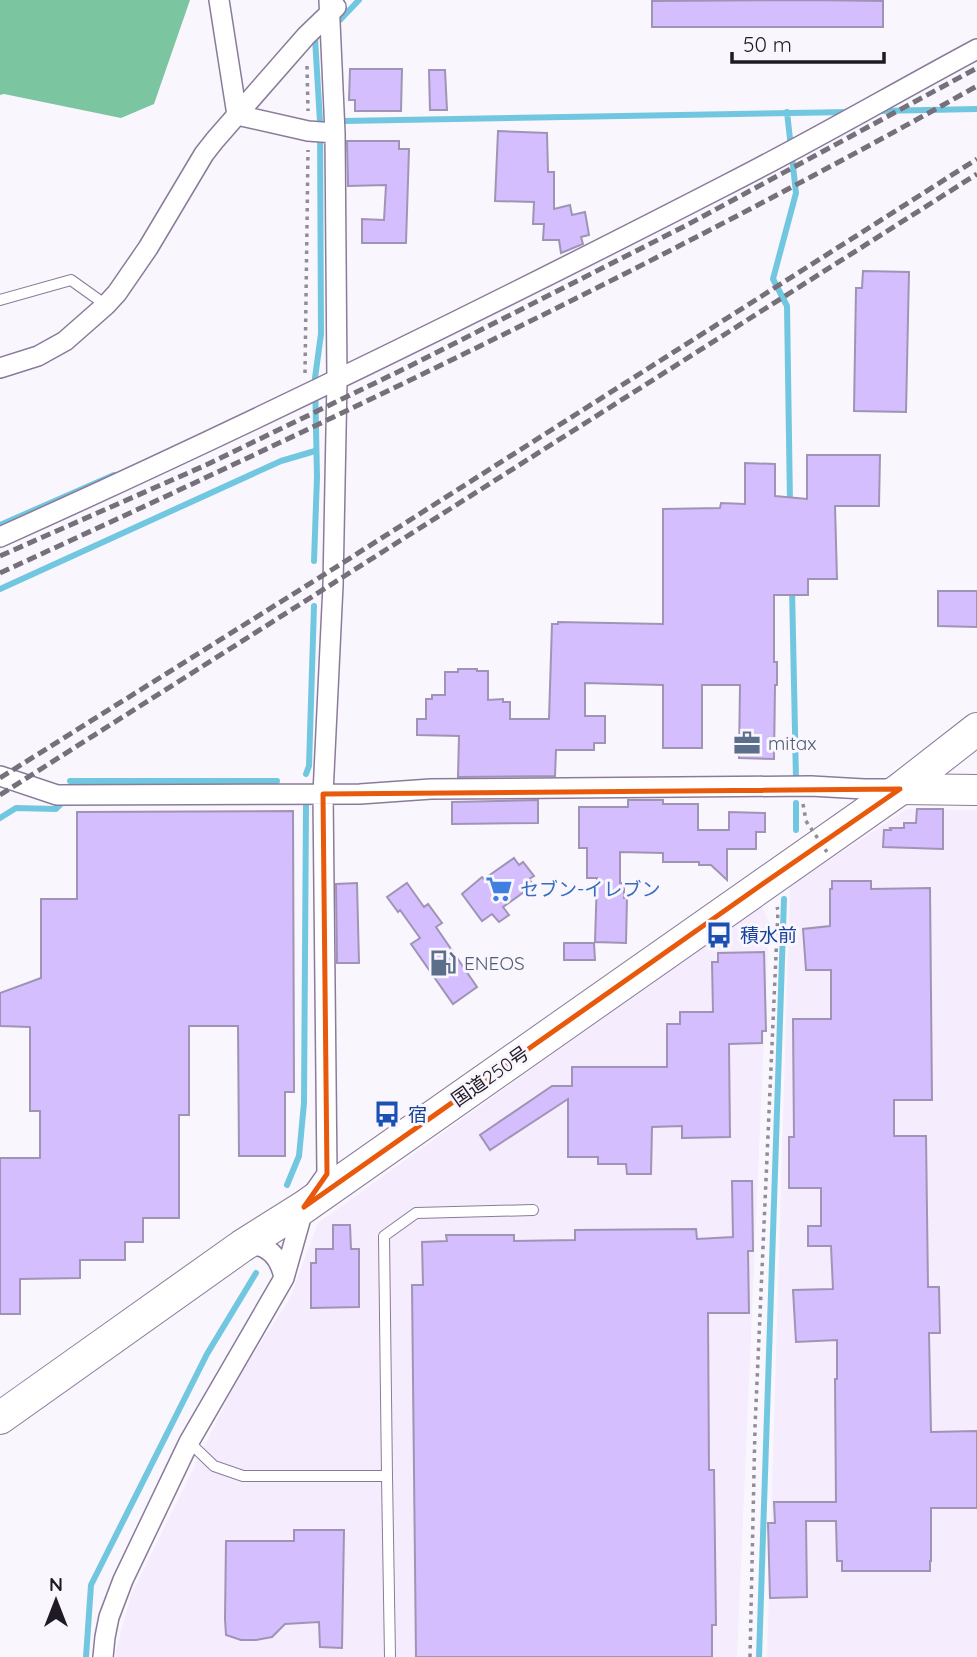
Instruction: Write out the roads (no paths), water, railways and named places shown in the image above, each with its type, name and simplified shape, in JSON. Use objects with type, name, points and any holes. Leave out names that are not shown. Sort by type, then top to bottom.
[{"type":"highway","name":"国道250号","points":[[0,1418],[242,1245],[304,1207],[900,789],[974,731]]},
{"type":"main road","points":[[974,731],[962,753],[962,771],[977,785]]},
{"type":"main road","points":[[900,789],[977,790]]},
{"type":"street","points":[[219,0],[237,115]]},
{"type":"street","points":[[0,368],[38,356],[65,341],[106,305],[148,248],[215,139],[334,4]]},
{"type":"street","points":[[103,1657],[109,1617],[123,1580],[190,1442],[284,1278],[304,1207],[327,1174],[323,794],[333,585],[324,387],[321,133],[334,4]]},
{"type":"street","points":[[0,537],[324,387],[728,184],[977,49]]},
{"type":"street","points":[[237,115],[321,133]]},
{"type":"street","points":[[0,776],[57,794],[360,794],[431,789],[811,786],[900,789]]},
{"type":"street","points":[[242,1245],[263,1246],[282,1265],[284,1278]]},
{"type":"lane","points":[[0,300],[71,280],[106,305]]},
{"type":"lane","points":[[390,1657],[384,1236],[416,1213],[533,1210]]},
{"type":"lane","points":[[190,1442],[214,1466],[243,1476],[387,1476]]},
{"type":"waterway","points":[[340,20],[359,0]]},
{"type":"waterway","points":[[314,561],[317,477],[315,378],[321,334],[320,122],[315,38]]},
{"type":"waterway","points":[[878,111],[977,109]]},
{"type":"waterway","points":[[787,112],[796,193],[773,279],[787,306],[790,504]]},
{"type":"waterway","points":[[344,121],[850,112]]},
{"type":"waterway","points":[[0,589],[281,461],[315,451]]},
{"type":"waterway","points":[[0,525],[114,475]]},
{"type":"waterway","points":[[792,588],[796,779]]},
{"type":"waterway","points":[[306,774],[309,766],[314,606]]},
{"type":"waterway","points":[[70,781],[277,781]]},
{"type":"waterway","points":[[0,818],[16,808],[56,809],[63,802]]},
{"type":"waterway","points":[[796,803],[796,830]]},
{"type":"waterway","points":[[287,1185],[299,1156],[304,1103],[306,806]]},
{"type":"waterway","points":[[759,1657],[784,899]]},
{"type":"waterway","points":[[86,1657],[91,1585],[207,1354],[256,1273]]},
{"type":"railway","points":[[0,556],[206,465],[410,366],[685,226],[977,68]]},
{"type":"railway","points":[[0,573],[248,458],[494,339],[737,216],[977,86]]},
{"type":"railway","points":[[0,778],[977,159]]},
{"type":"railway","points":[[0,795],[977,174]]},
{"type":"place","name":"mitax","points":[[747,743]]},
{"type":"place","name":"セブン-イレブン","points":[[499,889]]},
{"type":"place","name":"積水前","points":[[719,935]]},
{"type":"place","name":"ENEOS","points":[[443,963]]},
{"type":"place","name":"宿","points":[[387,1114]]}]
